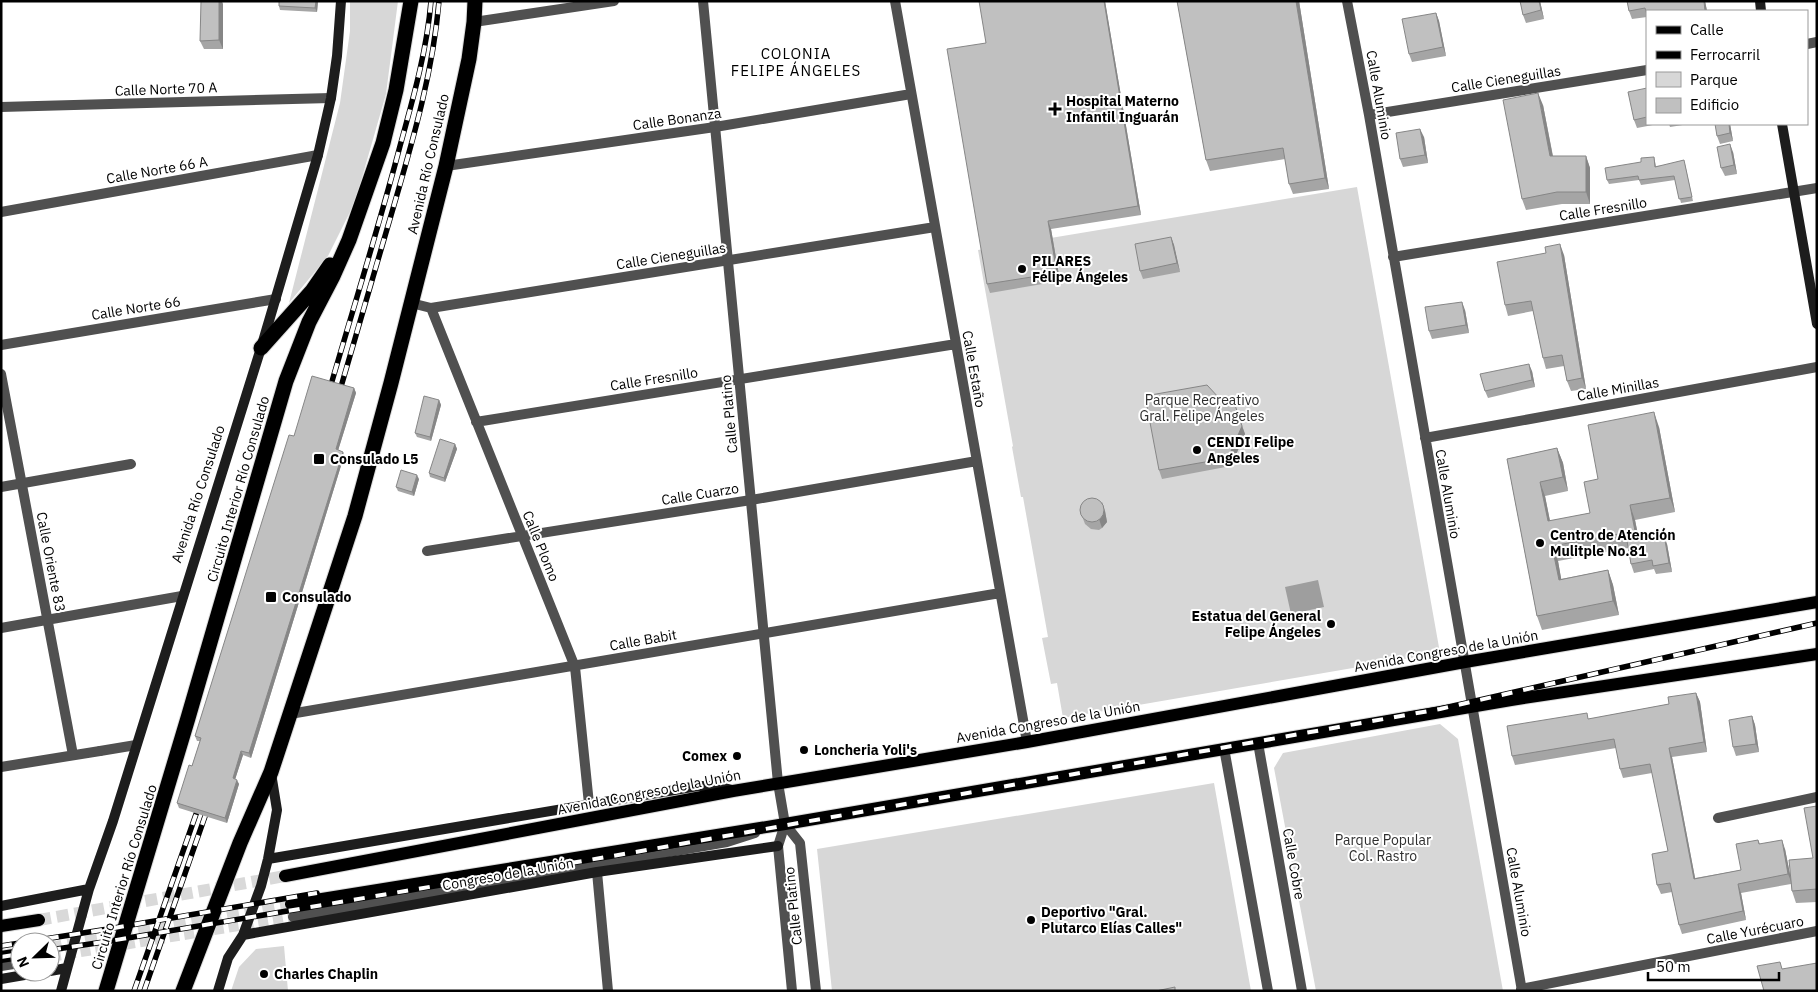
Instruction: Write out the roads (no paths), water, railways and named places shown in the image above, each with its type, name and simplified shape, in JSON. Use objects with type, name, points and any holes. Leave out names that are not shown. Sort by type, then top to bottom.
[{"type":"highway","name":"Circuito Interior Río Consulado","points":[[106,991],[286,381],[310,322],[334,276],[349,240],[382,143],[396,90],[411,1]]},
{"type":"highway","name":"Avenida Río Consulado","points":[[271,772],[355,516],[382,419],[446,166],[469,59],[475,1]]},
{"type":"highway","points":[[261,348],[312,291],[349,240]]},
{"type":"highway","points":[[183,991],[240,843],[271,772]]},
{"type":"main road","name":"Avenida Río Consulado","points":[[61,991],[89,889],[113,821],[261,348],[318,155],[331,98],[337,56],[341,1]]},
{"type":"main road","points":[[1782,125],[1817,324]]},
{"type":"main road","name":"Avenida Congreso de la Unión","points":[[285,876],[778,783],[1027,742],[1464,662],[1817,602]]},
{"type":"main road","points":[[291,904],[785,824],[1473,706],[1817,654]]},
{"type":"main road","name":"Avenida Río Consulado","points":[[218,991],[228,958],[243,936],[261,886],[268,859],[277,810],[271,772]]},
{"type":"main road","points":[[268,859],[698,786],[717,786],[734,791]]},
{"type":"main road","name":"Congreso de la Unión","points":[[243,936],[597,872],[778,846]]},
{"type":"main road","points":[[1,906],[89,889]]},
{"type":"main road","points":[[1,926],[38,920]]},
{"type":"main road","points":[[60,969],[67,968]]},
{"type":"street","points":[[474,22],[614,1]]},
{"type":"street","name":"Calle Platino","points":[[703,1],[778,783],[785,824],[778,846],[792,991]]},
{"type":"street","name":"Calle Estaño","points":[[895,1],[1027,742]]},
{"type":"street","name":"Calle Aluminio","points":[[1347,1],[1369,115],[1473,706],[1521,990]]},
{"type":"street","name":"Calle Cieneguillas","points":[[1369,115],[1646,70]]},
{"type":"street","name":"Calle Bonanza","points":[[446,166],[715,128],[911,94]]},
{"type":"street","name":"Calle Norte 70 A","points":[[1,107],[331,98]]},
{"type":"street","name":"Calle Norte 66 A","points":[[1,212],[318,155]]},
{"type":"street","name":"Calle Fresnillo","points":[[1393,257],[1817,188]]},
{"type":"street","name":"Calle Cieneguillas","points":[[411,303],[431,308],[935,227]]},
{"type":"street","name":"Calle Norte 66","points":[[1,345],[276,299]]},
{"type":"street","name":"Calle Plomo","points":[[431,308],[575,666],[589,804]]},
{"type":"street","name":"Calle Fresnillo","points":[[476,422],[956,344]]},
{"type":"street","name":"Calle Minillas","points":[[1425,438],[1817,367]]},
{"type":"street","name":"Calle Oriente 83","points":[[1,374],[73,755]]},
{"type":"street","name":"Calle Cuarzo","points":[[427,551],[751,500],[976,461]]},
{"type":"street","points":[[1,487],[131,464]]},
{"type":"street","name":"Calle Babit","points":[[290,714],[1000,593]]},
{"type":"street","points":[[1,628],[182,596]]},
{"type":"street","name":"Calle Cobre","points":[[1258,743],[1302,991]]},
{"type":"street","points":[[1,767],[136,745]]},
{"type":"street","points":[[1224,748],[1268,991]]},
{"type":"street","points":[[1718,818],[1817,797]]},
{"type":"street","points":[[293,917],[728,842],[785,824]]},
{"type":"street","name":"Calle Platino","points":[[785,824],[800,843],[816,991]]},
{"type":"street","points":[[597,872],[608,991]]},
{"type":"street","name":"Calle Yurécuaro","points":[[1521,990],[1817,932]]},
{"type":"tunnel","points":[[39,920],[285,876]]},
{"type":"tunnel","points":[[60,946],[291,904]]},
{"type":"tunnel","points":[[60,956],[293,917]]},
{"type":"railway","points":[[328,395],[410,110],[423,56],[431,1]]},
{"type":"railway","points":[[338,397],[414,134],[432,55],[439,1]]},
{"type":"railway","points":[[60,948],[630,853],[1440,709],[1817,623]]},
{"type":"railway","points":[[134,991],[201,800]]},
{"type":"railway","points":[[144,991],[210,802]]},
{"type":"railway","points":[[60,937],[317,893]]},
{"type":"railway","points":[[1,946],[10,945]]},
{"type":"railway","points":[[1,957],[10,956]]},
{"type":"place","name":"Hospital Materno Infantil Inguarán","points":[[1055,109]]},
{"type":"place","name":"PILARES Félipe Ángeles","points":[[1022,269]]},
{"type":"place","name":"CENDI Felipe Angeles","points":[[1197,450]]},
{"type":"place","name":"Consulado L5","points":[[319,459]]},
{"type":"place","name":"Centro de Atención Mulitple No.81","points":[[1540,543]]},
{"type":"place","name":"Consulado","points":[[271,597]]},
{"type":"place","name":"Estatua del General Felipe Ángeles","points":[[1331,624]]},
{"type":"place","name":"Loncheria Yoli's","points":[[804,750]]},
{"type":"place","name":"Comex","points":[[737,756]]},
{"type":"place","name":"Deportivo \"Gral. Plutarco Elías Calles\"","points":[[1031,920]]},
{"type":"place","name":"Charles Chaplin","points":[[264,974]]},
{"type":"district","name":"COLONIA FELIPE ÁNGELES","points":[[796,62]]},
{"type":"park label","name":"Parque Recreativo Gral. Felipe Ángeles","points":[[1202,408]]},
{"type":"park label","name":"Parque Popular Col. Rastro","points":[[1383,848]]}]
